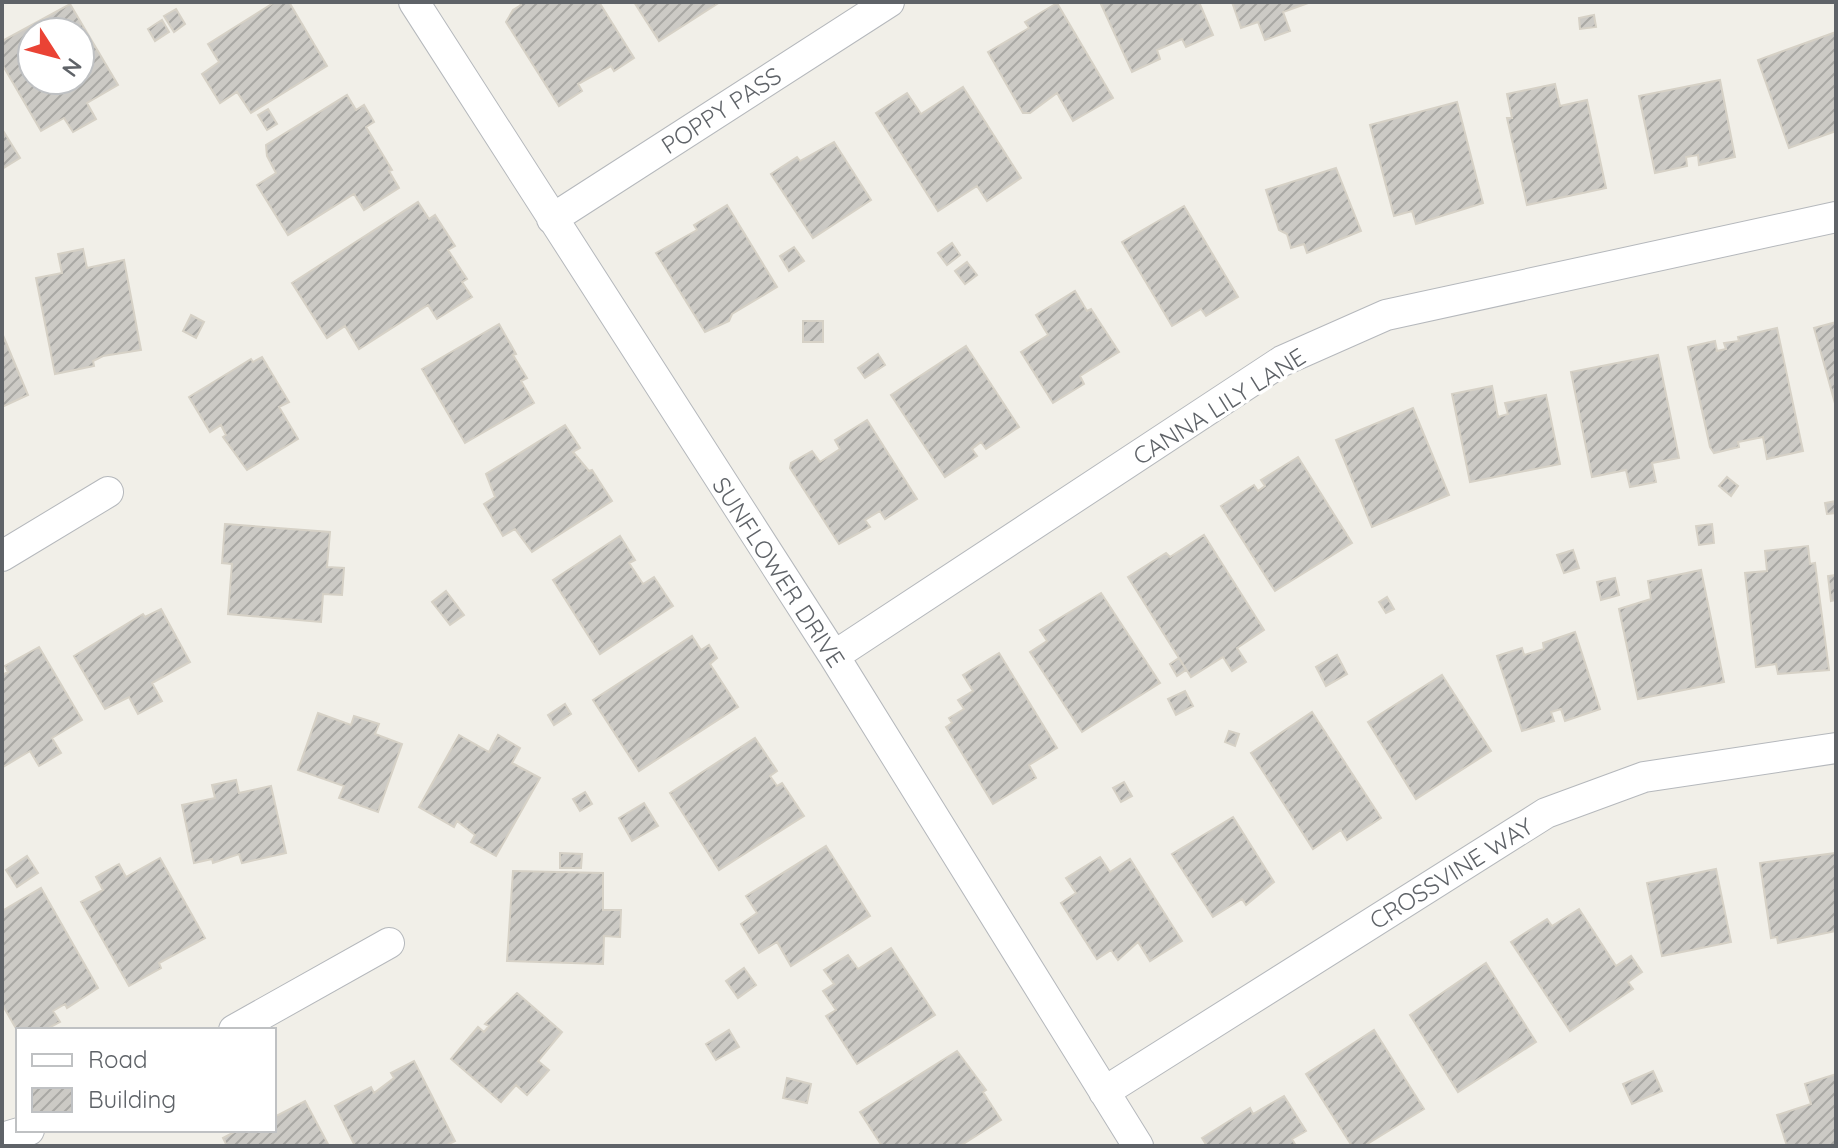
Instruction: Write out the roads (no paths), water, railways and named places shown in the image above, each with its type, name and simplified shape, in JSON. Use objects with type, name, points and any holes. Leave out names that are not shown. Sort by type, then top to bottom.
[{"type":"street","name":"SUNFLOWER DRIVE","points":[[414,2],[834,656],[1138,1146]]},
{"type":"street","name":"POPPY PASS","points":[[552,219],[889,2]]},
{"type":"street","name":"CANNA LILY LANE","points":[[834,656],[1282,361],[1386,315],[1836,217]]},
{"type":"street","points":[[2,556],[108,492]]},
{"type":"street","name":"CROSSVINE WAY","points":[[1104,1092],[1546,813],[1644,777],[1836,748]]},
{"type":"street","points":[[238,1028],[389,943]]},
{"type":"street","points":[[2,1138],[22,1132]]}]
